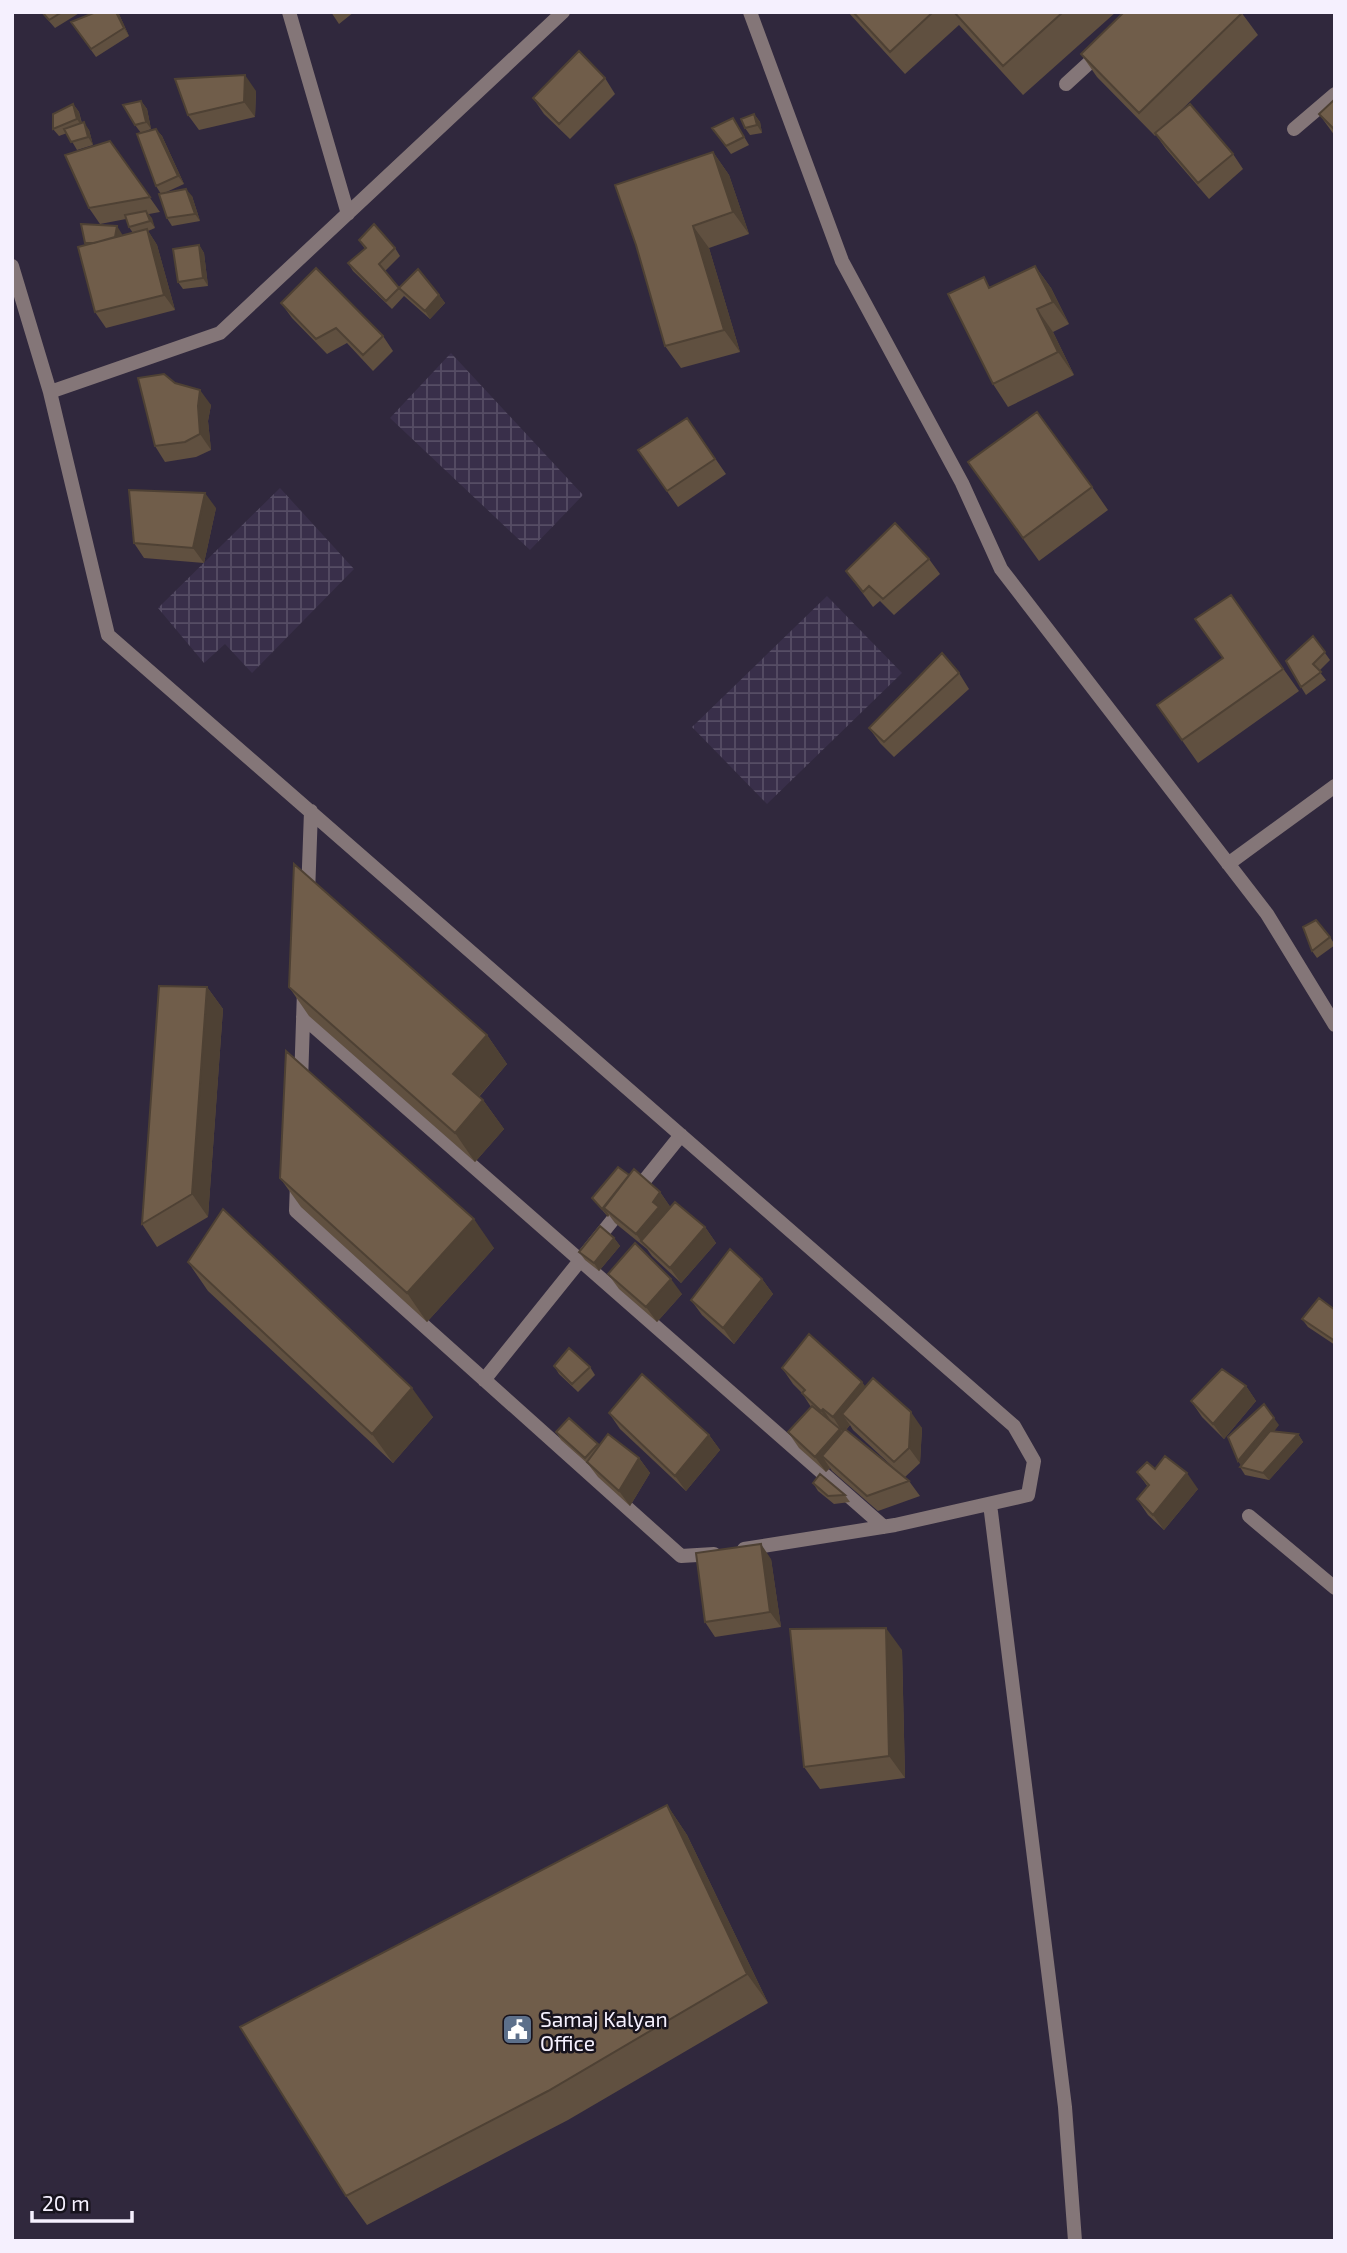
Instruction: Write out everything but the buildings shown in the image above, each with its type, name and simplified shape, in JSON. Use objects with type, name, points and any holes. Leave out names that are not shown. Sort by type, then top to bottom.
[{"type":"street","points":[[289,12],[348,214]]},
{"type":"street","points":[[50,392],[220,333],[563,12]]},
{"type":"street","points":[[750,12],[842,261],[962,483],[1001,569],[1267,914],[1335,1025]]},
{"type":"street","points":[[1066,84],[1115,39]]},
{"type":"street","points":[[1294,129],[1335,93]]},
{"type":"street","points":[[12,266],[50,392],[108,635],[1014,1426],[1034,1461],[1028,1496],[884,1527],[701,1556],[681,1556],[296,1211],[298,1170]]},
{"type":"street","points":[[1228,864],[1335,786]]},
{"type":"street","points":[[307,907],[311,811]]},
{"type":"street","points":[[300,1100],[305,976]]},
{"type":"street","points":[[303,1017],[884,1527]]},
{"type":"street","points":[[484,1380],[681,1135]]},
{"type":"street","points":[[990,1504],[1065,2107],[1075,2241]]},
{"type":"street","points":[[1249,1516],[1335,1588]]},
{"type":"shaded area","points":[[451,353],[583,495],[530,550],[390,418]]},
{"type":"shaded area","points":[[280,488],[354,569],[252,673],[225,644],[204,663],[158,608]]},
{"type":"shaded area","points":[[827,596],[902,673],[767,804],[692,727]]},
{"type":"place","name":"Samaj Kalyan Office","points":[[517,2030]]}]
